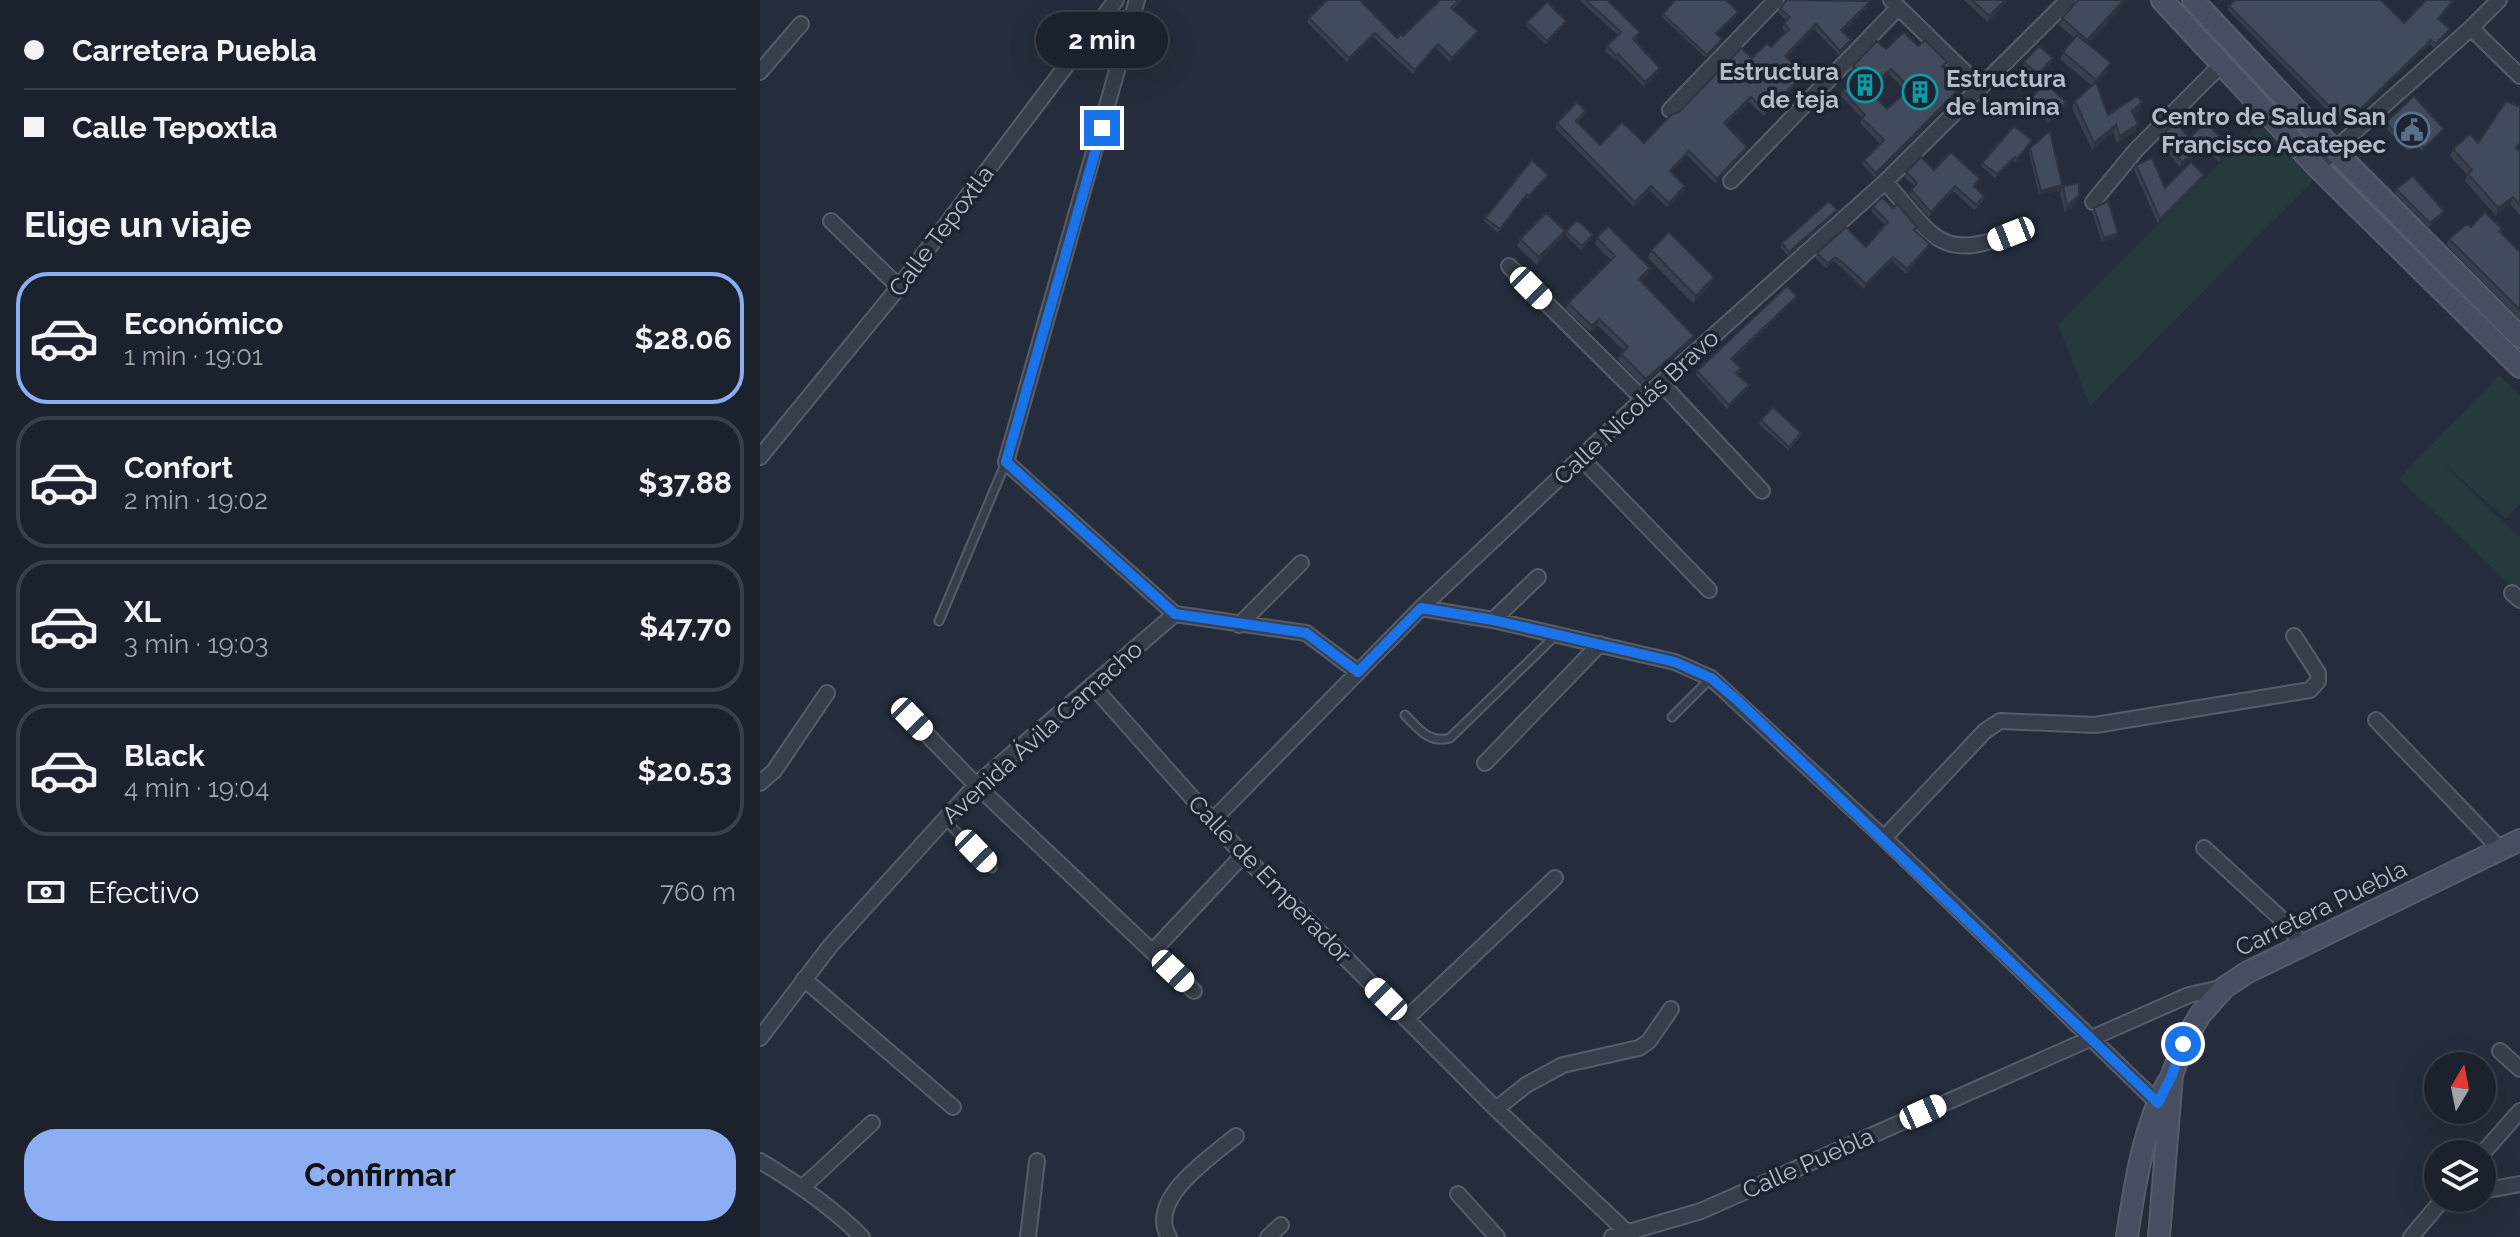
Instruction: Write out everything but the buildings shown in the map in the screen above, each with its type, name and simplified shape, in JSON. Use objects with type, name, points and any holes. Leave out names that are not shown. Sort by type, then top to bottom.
[{"type":"main road","points":[[2162,0],[2318,168],[2520,367]]},
{"type":"main road","points":[[2193,0],[2334,150],[2520,337]]},
{"type":"main road","name":"Carretera Puebla","points":[[2165,1105],[2183,1044],[2200,1015],[2225,987],[2301,945],[2520,840]]},
{"type":"main road","points":[[2127,1237],[2140,1164],[2165,1105]]},
{"type":"main road","points":[[2159,1237],[2165,1105]]},
{"type":"street","name":"Calle Tepoxtla","points":[[760,457],[899,287],[1116,0]]},
{"type":"street","points":[[1137,0],[1006,462],[1175,614],[1306,633],[1358,672]]},
{"type":"street","points":[[1670,110],[1776,0]]},
{"type":"street","name":"Calle Nicolás Bravo","points":[[1211,822],[1421,608],[1643,399],[1885,182],[2068,0]]},
{"type":"street","points":[[2318,168],[2499,0]]},
{"type":"street","points":[[1731,181],[1895,4],[1981,88]]},
{"type":"street","points":[[760,72],[801,24]]},
{"type":"street","points":[[2471,28],[2520,76]]},
{"type":"street","points":[[2093,202],[2136,150],[2222,64]]},
{"type":"street","points":[[1885,182],[1939,240],[1957,248],[1986,244],[2011,234]]},
{"type":"street","points":[[831,221],[899,287]]},
{"type":"street","points":[[1509,266],[1643,399]]},
{"type":"street","points":[[1661,383],[1762,491]]},
{"type":"street","points":[[1581,458],[1709,590]]},
{"type":"street","points":[[1239,625],[1301,563]]},
{"type":"street","points":[[1493,620],[1538,577]]},
{"type":"street","points":[[1421,608],[1493,620],[1675,662],[1711,678],[1884,838],[2090,1038],[2165,1105]]},
{"type":"street","name":"Avenida Ávila Camacho","points":[[760,1038],[804,979],[976,785],[1175,614]]},
{"type":"street","points":[[1884,838],[1985,731],[2000,721],[2095,725],[2310,690],[2318,681],[2318,673],[2294,636]]},
{"type":"street","points":[[1485,763],[1600,644]]},
{"type":"street","name":"Calle de Emperador","points":[[1092,685],[1243,855],[1496,1109],[1628,1233]]},
{"type":"street","points":[[760,783],[774,771],[827,693]]},
{"type":"street","points":[[912,719],[976,785],[1194,991]]},
{"type":"street","points":[[2376,720],[2501,850]]},
{"type":"street","points":[[2204,848],[2288,925],[2301,945]]},
{"type":"street","points":[[1153,951],[1243,855]]},
{"type":"street","points":[[1406,1019],[1555,878]]},
{"type":"street","points":[[804,979],[953,1107]]},
{"type":"street","name":"Calle Puebla","points":[[1612,1237],[1701,1211],[2189,995],[2225,987]]},
{"type":"street","points":[[1496,1109],[1526,1085],[1563,1065],[1639,1048],[1649,1041],[1671,1009]]},
{"type":"street","points":[[2500,1051],[2520,1069]]},
{"type":"street","points":[[2494,1140],[2520,1111]]},
{"type":"street","points":[[803,1187],[872,1123]]},
{"type":"street","points":[[1169,1237],[1163,1227],[1164,1214],[1182,1181],[1236,1136]]},
{"type":"street","points":[[760,1161],[803,1187],[839,1214],[862,1237]]},
{"type":"street","points":[[1028,1237],[1037,1161]]},
{"type":"street","points":[[2496,1188],[2520,1184]]},
{"type":"street","points":[[1458,1194],[1497,1237]]},
{"type":"street","points":[[2411,1237],[2433,1212]]},
{"type":"street","points":[[1268,1237],[1281,1225]]},
{"type":"lane","points":[[939,621],[1006,462]]},
{"type":"lane","points":[[1405,715],[1430,739],[1438,742],[1450,738],[1556,635]]},
{"type":"lane","points":[[1672,717],[1711,678]]},
{"type":"lane","points":[[944,819],[992,868]]},
{"type":"green space","points":[[2259,124],[2313,181],[2090,406],[2058,325]]},
{"type":"green space","points":[[2499,375],[2520,394],[2520,504],[2506,519],[2437,458],[2520,537],[2520,594],[2399,479]]},
{"type":"place","name":"Estructura de teja","points":[[1865,85]]},
{"type":"place","name":"Estructura de lamina","points":[[1920,92]]},
{"type":"place","name":"Centro de Salud San Francisco Acatepec","points":[[2412,130]]},
{"type":"route","points":[[1102,128],[1006,462],[1175,614],[1306,633],[1358,672],[1421,608],[1493,620],[1675,662],[1711,678],[1737,700],[2158,1103],[2183,1044]]}]
